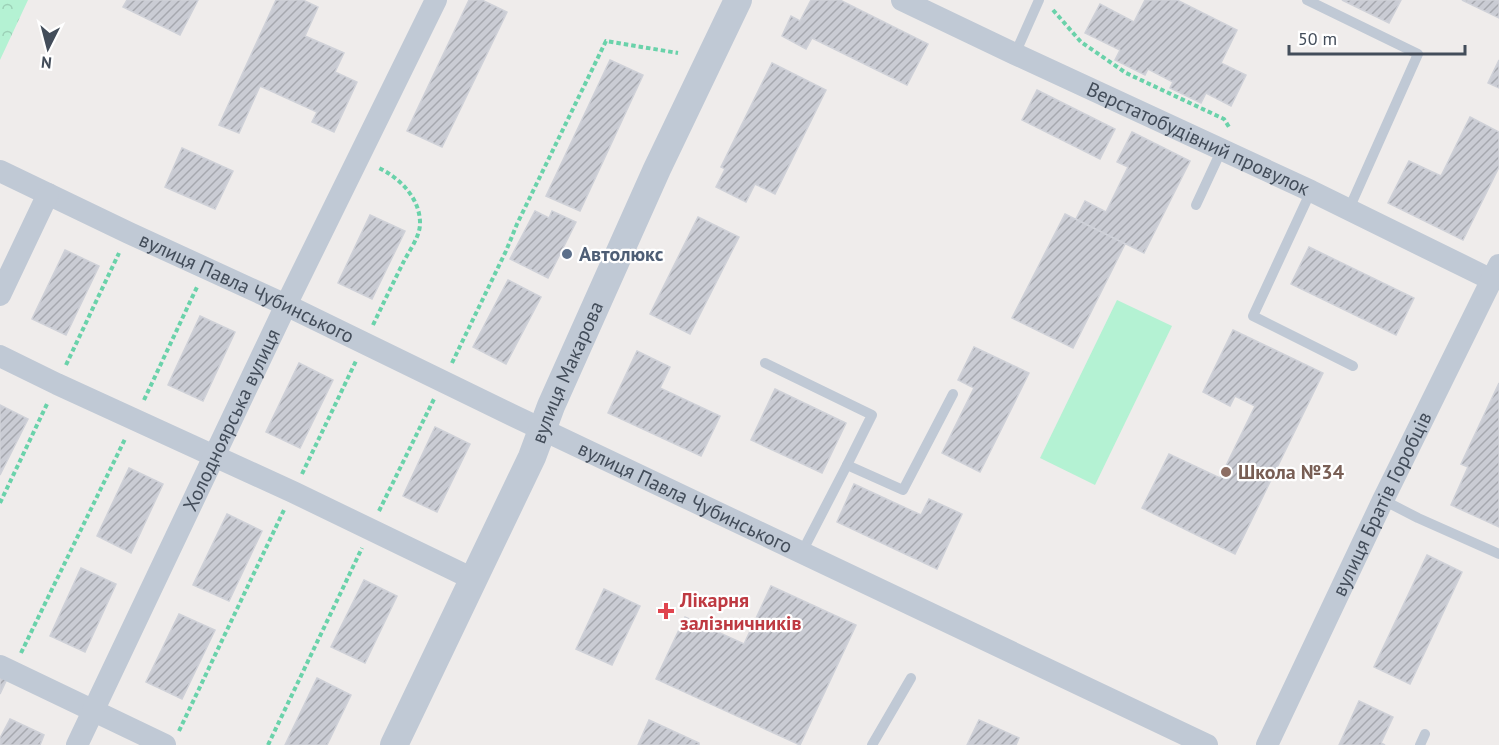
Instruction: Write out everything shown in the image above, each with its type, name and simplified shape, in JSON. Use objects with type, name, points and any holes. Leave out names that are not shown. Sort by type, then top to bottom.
[{"type":"street","name":"Холодноярська вулиця","points":[[77,745],[286,305],[436,0]]},
{"type":"street","name":"вулиця Макарова","points":[[394,745],[532,457],[551,406],[657,170],[738,0]]},
{"type":"street","name":"Верстатобудівний провулок","points":[[910,2],[1015,54],[1349,209],[1495,273]]},
{"type":"street","name":"вулиця Павла Чубинського","points":[[0,171],[1208,745]]},
{"type":"street","points":[[0,296],[48,194]]},
{"type":"street","name":"вулиця Братів Горобців","points":[[1267,745],[1383,500],[1495,273]]},
{"type":"street","points":[[0,356],[293,492],[473,579]]},
{"type":"street","points":[[6,669],[94,710],[171,740]]},
{"type":"lane","points":[[1015,54],[1039,0]]},
{"type":"lane","points":[[1307,0],[1418,54],[1349,209]]},
{"type":"lane","points":[[1196,204],[1222,149]]},
{"type":"lane","points":[[1311,190],[1253,316],[1353,366]]},
{"type":"lane","points":[[765,363],[872,415],[801,552]]},
{"type":"lane","points":[[847,465],[903,490],[953,394]]},
{"type":"lane","points":[[1383,500],[1499,554]]},
{"type":"lane","points":[[872,745],[911,678]]},
{"type":"lane","points":[[1420,745],[1425,734]]},
{"type":"path","points":[[1052,8],[1081,42],[1126,73],[1224,119],[1250,162]]},
{"type":"path","points":[[171,740],[413,244],[420,225],[414,200],[403,184],[387,172],[359,158]]},
{"type":"path","points":[[6,669],[135,419],[206,269]]},
{"type":"green space","points":[[0,0],[28,0],[0,60]]},
{"type":"green space","points":[[1117,300],[1172,326],[1095,485],[1040,458]]},
{"type":"building","points":[[127,0],[198,0],[180,35],[123,7]]},
{"type":"building","points":[[276,0],[303,0],[318,7],[305,36],[344,53],[335,72],[357,82],[334,132],[312,122],[317,112],[260,86],[239,133],[219,125]]},
{"type":"building","points":[[469,0],[482,0],[507,12],[442,147],[407,131]]},
{"type":"building","points":[[811,0],[840,0],[928,44],[907,85],[812,38],[806,49],[782,36],[791,16],[800,21]]},
{"type":"building","points":[[1145,0],[1177,0],[1237,30],[1221,63],[1246,75],[1231,106],[1206,93],[1201,103],[1170,88],[1173,82],[1148,69],[1145,75],[1115,60],[1120,50],[1085,33],[1100,4],[1134,22]]},
{"type":"building","points":[[1342,0],[1401,0],[1389,23]]},
{"type":"building","points":[[1462,0],[1499,0],[1499,18]]},
{"type":"building","points":[[610,60],[643,75],[580,211],[546,196]]},
{"type":"building","points":[[1499,60],[1499,88],[1488,83]]},
{"type":"building","points":[[772,63],[826,90],[775,194],[755,184],[746,202],[716,187],[725,169],[721,167]]},
{"type":"building","points":[[1037,90],[1115,129],[1100,159],[1022,120]]},
{"type":"building","points":[[1470,117],[1499,132],[1499,167],[1463,240],[1388,203],[1409,161],[1441,176]]},
{"type":"building","points":[[1132,132],[1190,161],[1144,253],[1076,219],[1085,201],[1106,212],[1128,167],[1117,162]]},
{"type":"building","points":[[182,148],[233,171],[215,209],[165,187]]},
{"type":"building","points":[[535,211],[549,218],[552,211],[576,222],[548,278],[510,259]]},
{"type":"building","points":[[1065,214],[1125,244],[1073,348],[1012,318]]},
{"type":"building","points":[[370,215],[405,231],[372,299],[338,283]]},
{"type":"building","points":[[698,217],[739,237],[690,334],[650,314]]},
{"type":"building","points":[[1309,247],[1414,298],[1396,335],[1291,284]]},
{"type":"building","points":[[65,250],[99,266],[66,335],[32,319]]},
{"type":"building","points":[[508,280],[541,297],[506,364],[473,347]]},
{"type":"building","points":[[200,316],[235,332],[203,401],[168,385]]},
{"type":"building","points":[[1233,330],[1323,373],[1235,554],[1142,508],[1169,454],[1220,478],[1255,406],[1235,396],[1230,406],[1203,392]]},
{"type":"building","points":[[974,347],[1029,373],[980,472],[942,453],[974,388],[958,380]]},
{"type":"building","points":[[637,351],[670,367],[660,388],[720,416],[701,456],[608,413]]},
{"type":"building","points":[[299,363],[333,380],[300,448],[266,432]]},
{"type":"building","points":[[1499,383],[1499,527],[1451,505],[1468,467],[1461,464]]},
{"type":"building","points":[[775,389],[846,423],[822,473],[751,440]]},
{"type":"building","points":[[0,405],[28,419],[0,475]]},
{"type":"building","points":[[435,427],[470,444],[437,512],[403,496]]},
{"type":"building","points":[[129,468],[163,484],[131,553],[97,536]]},
{"type":"building","points":[[854,484],[921,515],[929,499],[962,514],[937,569],[837,522]]},
{"type":"building","points":[[227,514],[262,531],[229,601],[193,585]]},
{"type":"building","points":[[1427,555],[1462,572],[1410,684],[1374,667]]},
{"type":"building","points":[[81,568],[116,584],[85,652],[50,636]]},
{"type":"building","points":[[364,580],[397,596],[365,663],[331,647]]},
{"type":"building","points":[[771,586],[856,625],[800,745],[656,679],[685,617],[744,644]]},
{"type":"building","points":[[604,589],[640,606],[612,665],[576,649]]},
{"type":"building","points":[[179,614],[215,630],[182,699],[146,682]]},
{"type":"building","points":[[0,676],[7,679],[0,694]]},
{"type":"building","points":[[317,678],[351,695],[327,745],[285,745]]},
{"type":"building","points":[[1359,701],[1393,717],[1381,743],[1385,745],[1339,745]]},
{"type":"building","points":[[10,719],[44,735],[40,745],[0,745],[0,738]]},
{"type":"building","points":[[649,720],[699,743],[699,745],[638,745]]},
{"type":"building","points":[[979,720],[1019,738],[1016,745],[967,745]]},
{"type":"place","name":"Автолюкс","points":[[567,254]]},
{"type":"place","name":"Школа №34","points":[[1226,472]]},
{"type":"place","name":"Лікарня залізничників","points":[[666,611]]}]
